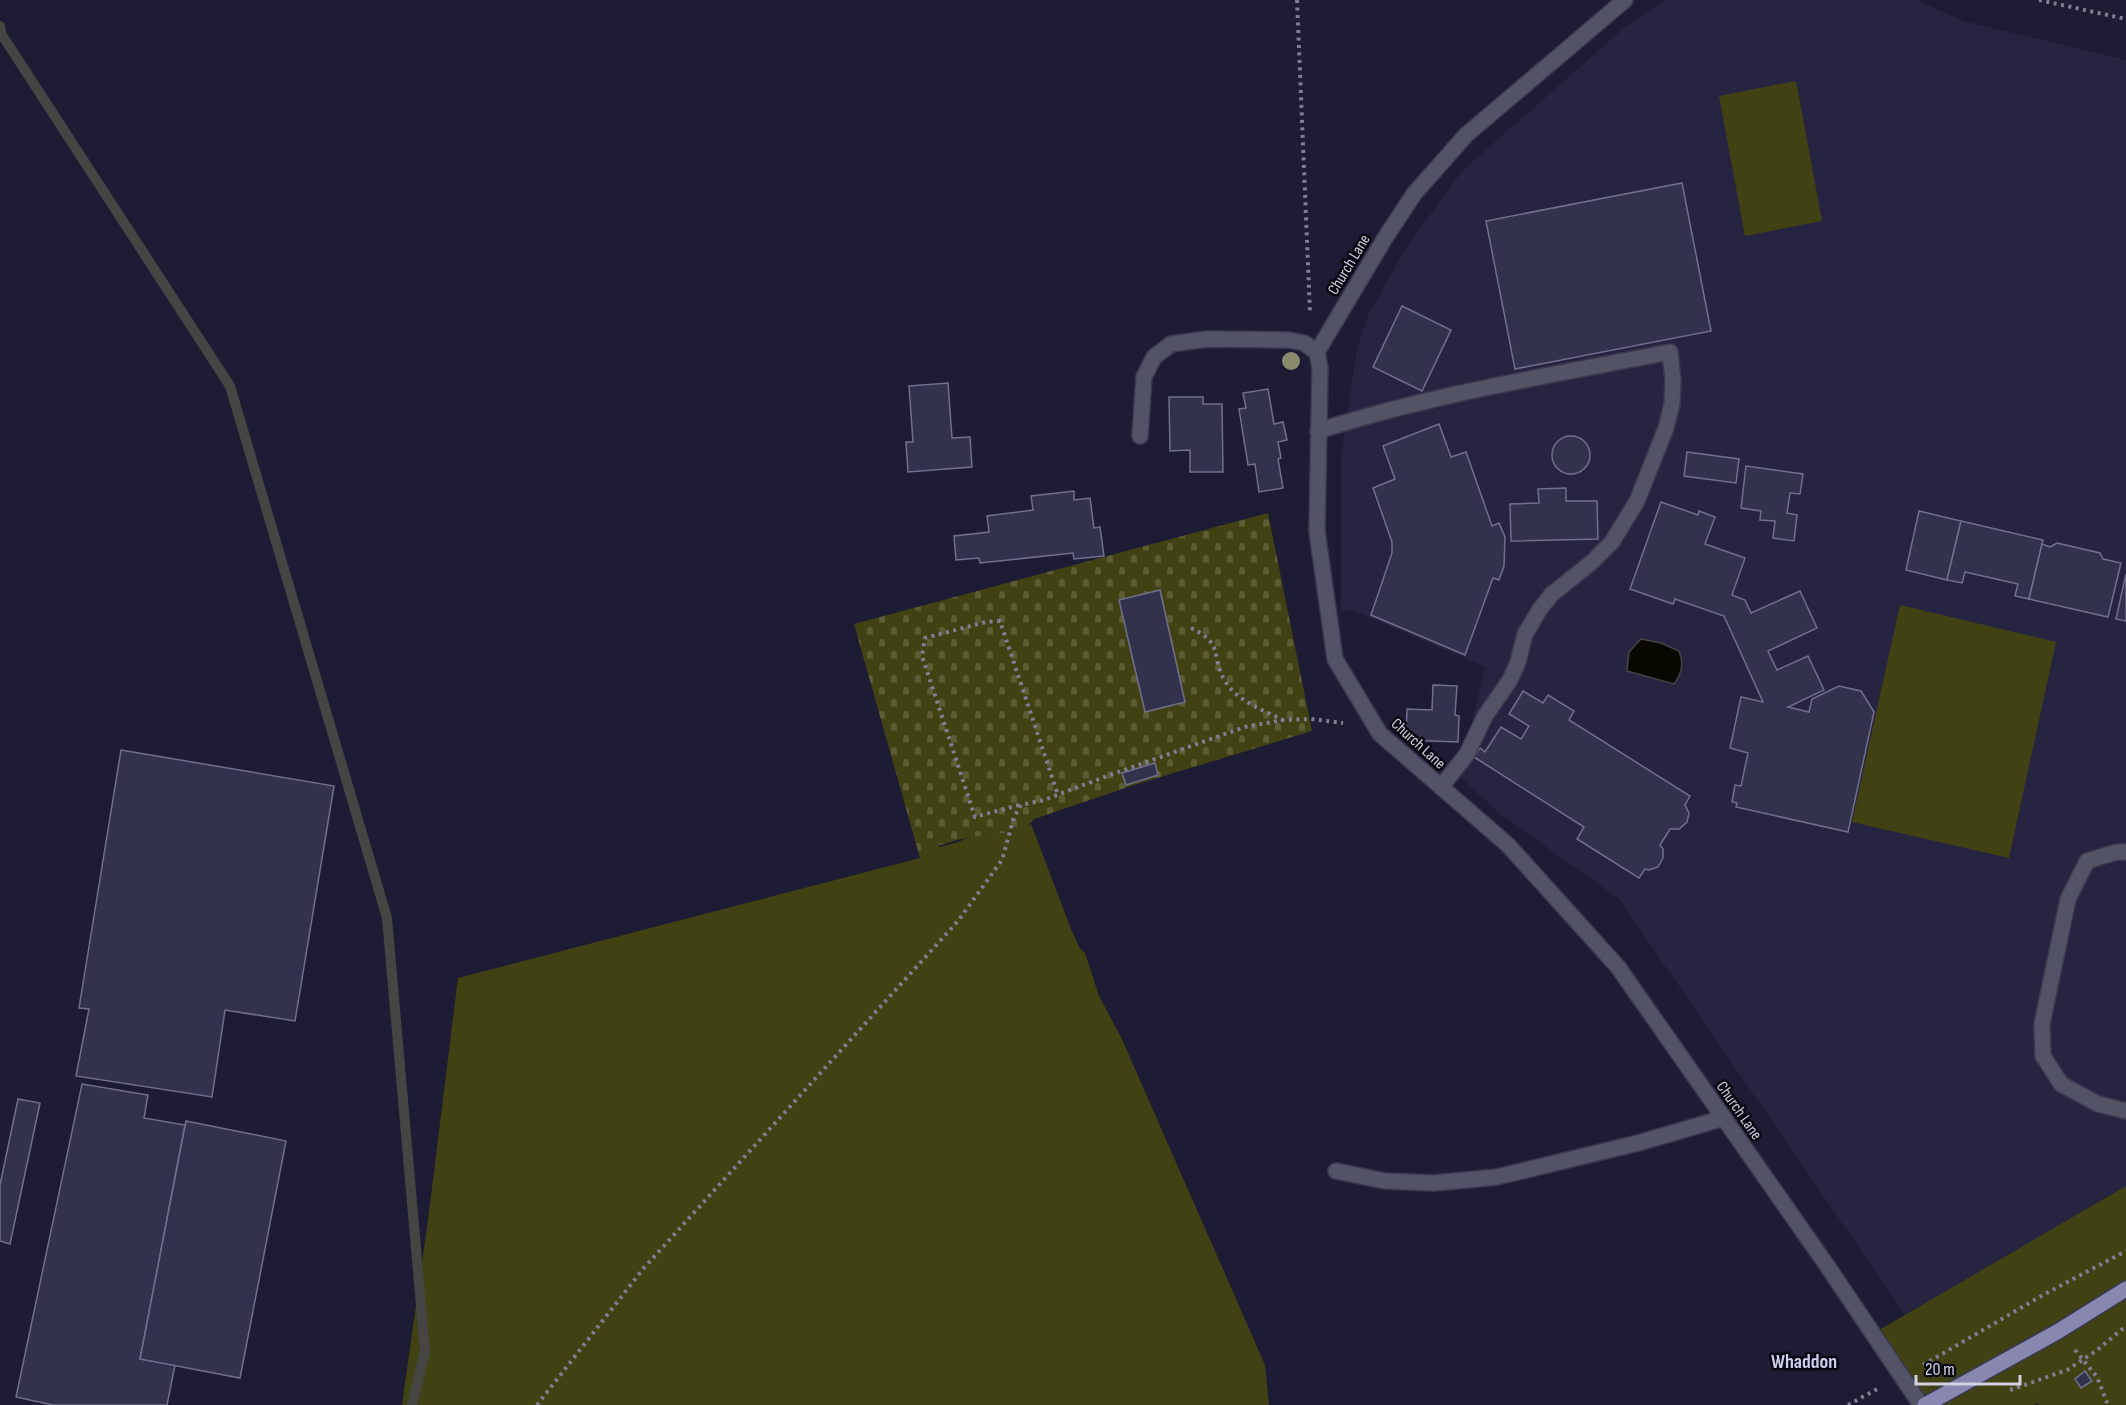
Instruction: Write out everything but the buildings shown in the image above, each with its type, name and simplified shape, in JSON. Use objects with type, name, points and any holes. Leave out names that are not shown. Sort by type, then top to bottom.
[{"type":"main road","points":[[1923,1405],[2057,1332],[2126,1289]]},
{"type":"street","name":"Church Lane","points":[[1625,0],[1466,135],[1414,194],[1317,352],[1320,368],[1317,531],[1335,659],[1380,734],[1508,845],[1618,967],[1923,1405]]},
{"type":"street","points":[[1140,436],[1144,377],[1154,357],[1170,344],[1207,339],[1288,340],[1304,343],[1317,352]]},
{"type":"street","points":[[1318,431],[1446,395],[1670,352],[1673,381],[1672,404],[1666,428],[1637,501],[1612,542],[1593,562],[1552,594],[1540,609],[1525,634],[1510,680],[1485,716],[1467,754],[1441,787]]},
{"type":"street","points":[[2126,852],[2117,852],[2087,861],[2068,899],[2042,1024],[2043,1056],[2061,1084],[2098,1104],[2126,1111]]},
{"type":"street","points":[[1336,1171],[1385,1181],[1434,1183],[1497,1177],[1638,1143],[1724,1118]]},
{"type":"path","points":[[1297,0],[1310,321],[1317,352]]},
{"type":"path","points":[[2039,0],[2126,19]]},
{"type":"path","points":[[1058,795],[1000,621],[986,622],[925,638],[922,656],[975,817],[1044,801],[1245,727],[1283,720],[1311,719]]},
{"type":"path","points":[[1191,628],[1204,634],[1210,640],[1225,681],[1236,693],[1283,720]]},
{"type":"path","points":[[537,1405],[643,1269],[958,921],[1002,860],[1014,817],[1021,805]]},
{"type":"path","points":[[1848,1405],[2126,1251]]},
{"type":"path","points":[[2004,1393],[2067,1370],[2126,1326]]},
{"type":"path","points":[[2057,1332],[2084,1359],[2097,1377],[2108,1405]]},
{"type":"shaded area","points":[[1664,0],[1916,0],[1963,21],[2126,60],[2126,1186],[1906,1316],[1619,899],[1499,813],[1446,764],[1462,750],[1468,739],[1485,667],[1354,611],[1341,611],[1341,457],[1357,348],[1368,315],[1406,248],[1462,171],[1624,28]]},
{"type":"shaded area","points":[[1641,639],[1661,643],[1679,651],[1681,668],[1674,684],[1627,671],[1629,652]]},
{"type":"green space","points":[[1796,81],[1822,221],[1745,236],[1719,96]]},
{"type":"green space","points":[[1268,513],[1312,731],[1131,786],[1034,819],[1022,828],[1013,831],[966,838],[924,850],[920,858],[854,624]]},
{"type":"green space","points":[[1900,605],[2056,642],[2009,858],[1852,822]]},
{"type":"green space","points":[[1031,824],[1071,929],[1079,947],[1085,953],[1099,996],[1121,1037],[1265,1365],[1269,1405],[402,1405],[458,978],[920,858],[924,850],[936,845],[940,847],[977,834],[1010,832]]},
{"type":"green space","points":[[2126,1186],[2126,1405],[2039,1405],[2037,1403],[2033,1405],[1921,1405],[1874,1333]]},
{"type":"waterway","points":[[0,26],[2,35],[230,386],[387,918],[425,1351],[412,1405]]},
{"type":"district","name":"Whaddon","points":[[1804,1361]]}]
